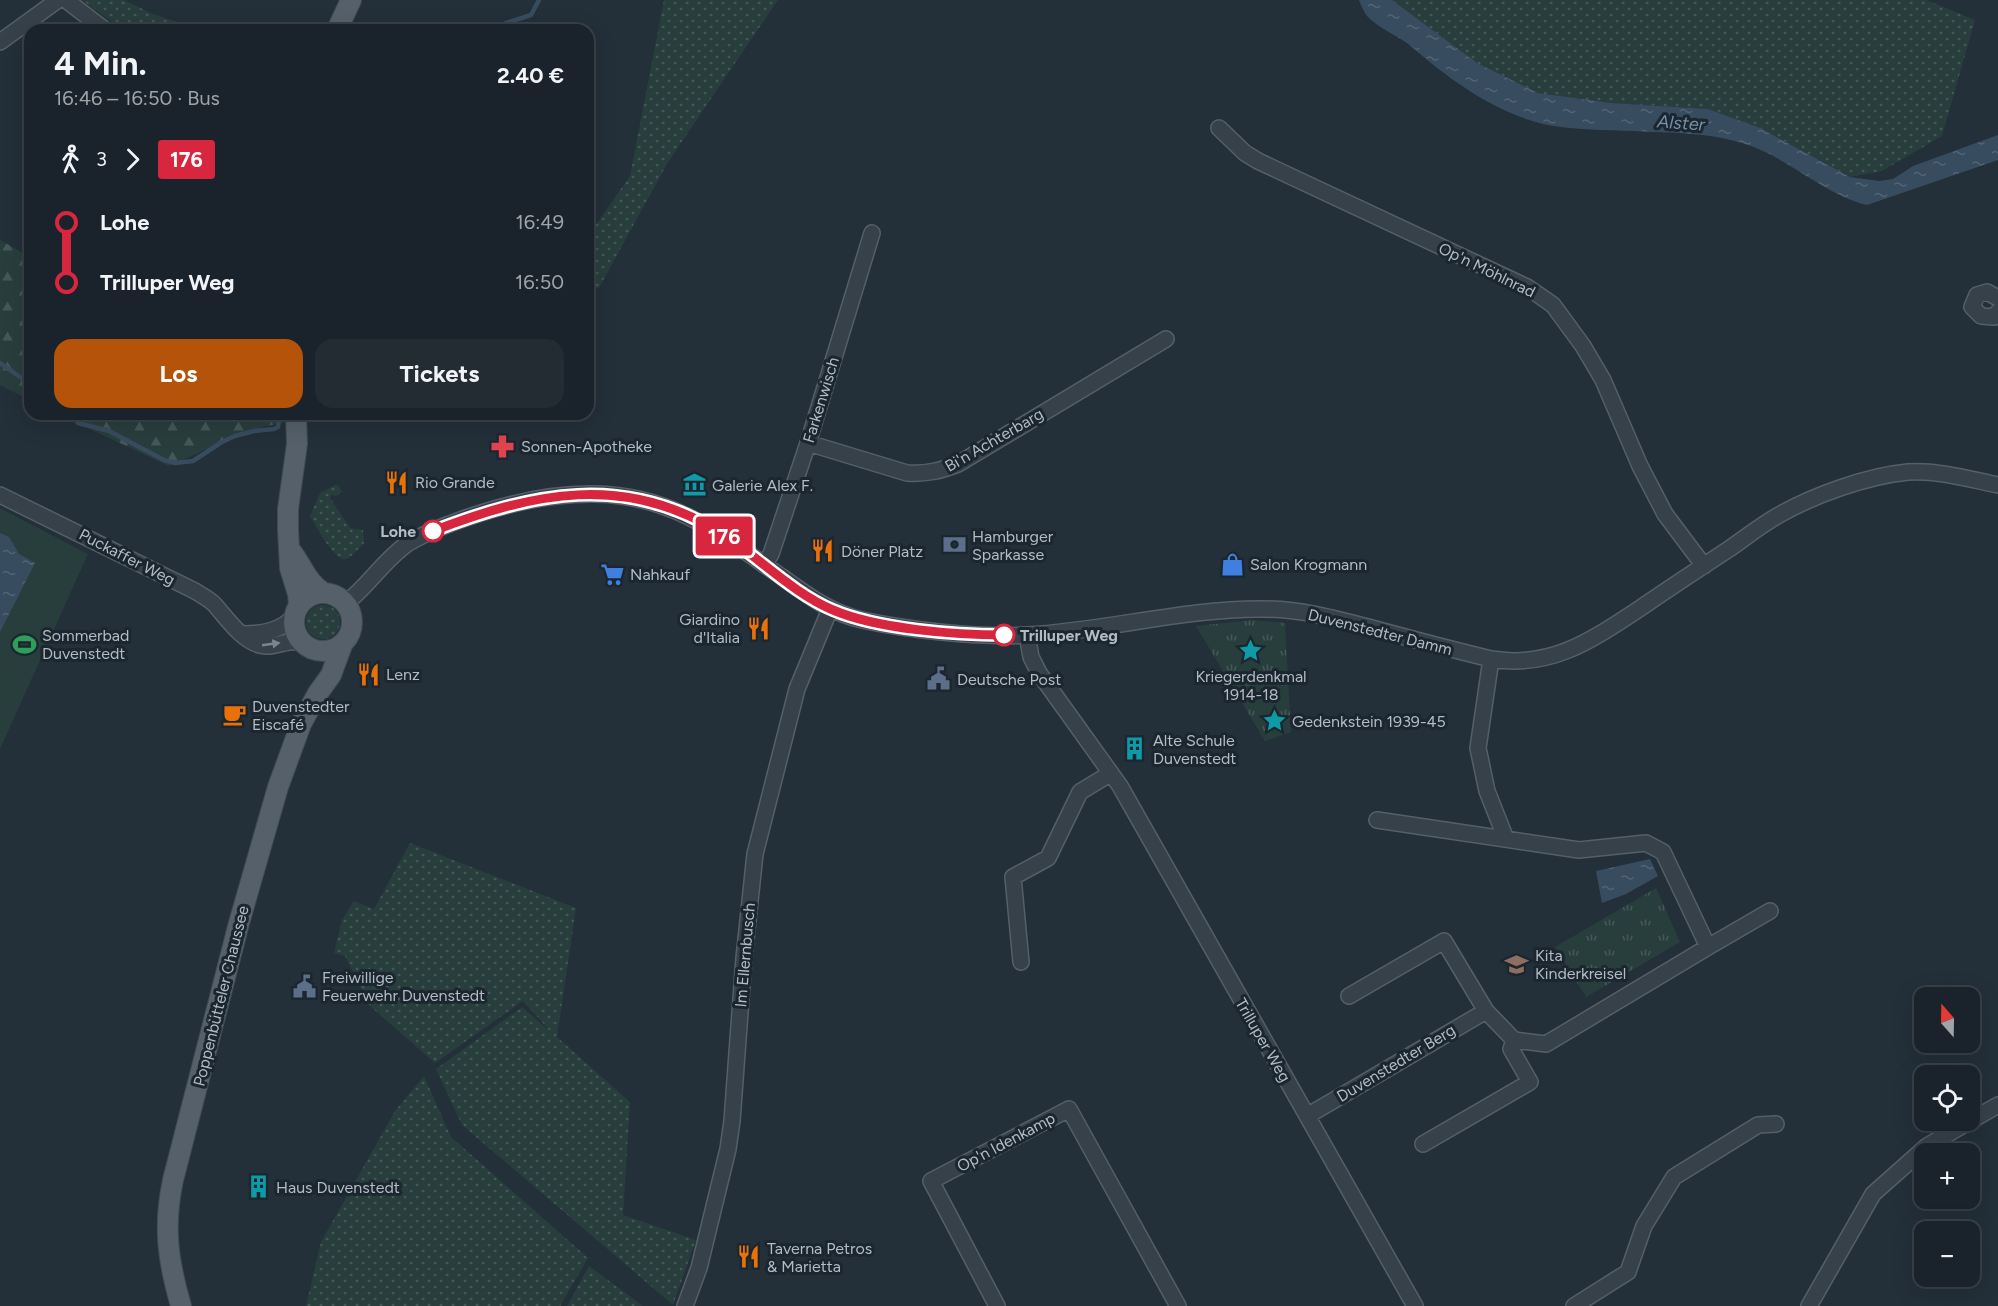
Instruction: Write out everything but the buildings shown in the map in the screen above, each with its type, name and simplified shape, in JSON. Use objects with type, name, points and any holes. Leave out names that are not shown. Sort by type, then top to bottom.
[{"type":"main road","points":[[340,24],[351,0]]},
{"type":"main road","points":[[296,420],[297,444],[288,509],[290,568],[298,594],[295,632],[317,662],[318,693]]},
{"type":"main road","points":[[291,551],[310,582],[324,593],[336,596],[346,603],[352,615],[350,634],[342,645],[333,650],[324,651],[305,645]]},
{"type":"main road","points":[[297,611],[308,597],[324,593]]},
{"type":"main road","name":"Poppenbütteler Chaussee","points":[[182,1306],[172,1276],[166,1239],[169,1201],[239,923],[278,787],[301,724],[331,675],[342,645]]},
{"type":"street","points":[[25,24],[58,0]]},
{"type":"street","points":[[66,0],[97,24]]},
{"type":"street","points":[[0,42],[24,25]]},
{"type":"street","name":"Op'n Möhlnrad","points":[[1219,128],[1245,153],[1258,161],[1527,286],[1553,305],[1583,346],[1603,380],[1640,466],[1665,514],[1704,566]]},
{"type":"street","name":"Farkenwisch","points":[[764,565],[771,554],[808,443],[873,232]]},
{"type":"street","points":[[1998,298],[1988,292],[1977,295],[1972,307],[1982,316],[1994,317],[1998,312]]},
{"type":"street","name":"Bi'n Achterbarg","points":[[808,443],[908,473],[924,474],[940,471],[958,464],[1166,339]]},
{"type":"street","name":"Duvenstedter Damm","points":[[346,603],[395,554],[410,542],[432,531],[484,512],[549,497],[616,495],[666,507],[721,533],[830,609],[862,620],[916,628],[1027,635],[1188,615],[1250,609],[1278,609],[1328,617],[1491,659],[1531,662],[1573,649],[1608,630],[1778,516],[1814,498],[1905,472],[1923,471],[1998,485]]},
{"type":"street","name":"Puckaffer Weg","points":[[0,495],[195,591],[213,603],[227,620],[253,642],[262,646],[289,641],[305,645]]},
{"type":"street","name":"Im Ellernbusch","points":[[685,1306],[699,1268],[728,1149],[755,854],[797,689],[830,609]]},
{"type":"street","points":[[243,634],[276,629],[288,622],[297,611]]},
{"type":"street","name":"Trilluper Weg","points":[[1027,635],[1031,657],[1039,673],[1111,773],[1415,1306]]},
{"type":"street","points":[[1491,659],[1478,748],[1487,792],[1506,839]]},
{"type":"street","points":[[1022,962],[1012,877],[1048,858],[1080,792],[1111,773]]},
{"type":"street","points":[[1377,820],[1579,850],[1646,843],[1663,852],[1708,947]]},
{"type":"street","points":[[1349,996],[1444,941],[1486,1011],[1514,1040],[1546,1044],[1770,911]]},
{"type":"street","name":"Duvenstedter Berg","points":[[1307,1116],[1486,1011]]},
{"type":"street","points":[[1423,1144],[1530,1082],[1511,1049],[1514,1040]]},
{"type":"street","points":[[1809,1306],[1873,1194],[1927,1146],[1998,1105]]},
{"type":"street","name":"Op'n Idenkamp","points":[[997,1306],[931,1182],[1069,1109],[1178,1306]]},
{"type":"street","points":[[1574,1306],[1628,1272],[1644,1226],[1674,1177],[1758,1125],[1776,1124]]},
{"type":"green space","points":[[82,0],[124,0],[153,14],[184,24],[115,24]]},
{"type":"green space","points":[[664,0],[778,0],[668,162],[599,288],[594,289],[594,227],[630,176]]},
{"type":"green space","points":[[1392,0],[1926,0],[1975,20],[1942,136],[1882,171],[1850,177],[1760,128],[1708,109],[1611,103],[1538,93],[1477,63]]},
{"type":"green space","points":[[0,240],[24,254],[24,397],[0,385]]},
{"type":"green space","points":[[71,420],[294,420],[247,431],[169,466]]},
{"type":"green space","points":[[335,485],[339,486],[342,492],[336,496],[331,495],[330,498],[350,528],[363,530],[364,543],[346,559],[336,555],[310,516],[320,493]]},
{"type":"green space","name":"Sommerbad Duvenstedt","points":[[0,508],[88,554],[0,749]]},
{"type":"green space","points":[[323,605],[335,610],[340,622],[335,634],[323,639],[311,634],[306,622],[311,610]]},
{"type":"green space","points":[[1253,620],[1285,623],[1291,732],[1265,741],[1196,626]]},
{"type":"green space","points":[[410,843],[576,908],[557,1037],[630,1102],[623,1215],[696,1240],[673,1305],[462,1125],[436,1069],[522,1007],[551,1032],[523,1001],[435,1063],[370,1006],[345,956],[334,953],[342,920],[354,901],[374,909]]},
{"type":"green space","points":[[1656,888],[1680,942],[1586,997],[1555,947]]},
{"type":"green space","points":[[424,1076],[451,1137],[588,1258],[560,1306],[306,1306],[321,1242],[395,1111]]},
{"type":"green space","points":[[589,1266],[643,1306],[567,1306]]},
{"type":"water","name":"Alster","points":[[1359,0],[1392,0],[1477,63],[1538,93],[1611,103],[1708,109],[1760,128],[1850,177],[1879,181],[1893,179],[1913,166],[1998,135],[1998,160],[1867,205],[1835,192],[1758,149],[1729,139],[1689,134],[1559,127],[1511,113],[1459,84],[1407,43],[1377,25],[1367,16]]},
{"type":"water","points":[[0,533],[9,537],[19,554],[35,563],[0,632]]},
{"type":"water","points":[[1650,859],[1658,876],[1626,894],[1602,903],[1596,871]]},
{"type":"waterway","points":[[505,24],[531,15],[539,0]]},
{"type":"waterway","points":[[0,363],[24,380]]},
{"type":"waterway","points":[[76,420],[78,423],[109,431],[164,460],[175,463],[193,461],[235,436],[274,429],[278,427],[279,420]]},
{"type":"bus line","name":"176","points":[[433,531],[484,512],[526,501],[576,495],[616,495],[666,507],[721,533],[812,599],[846,615],[862,620],[916,628],[1004,635]]},
{"type":"place","name":"Sonnen-Apotheke","points":[[503,446]]},
{"type":"place","name":"Rio Grande","points":[[397,482]]},
{"type":"place","name":"Galerie Alex F.","points":[[694,485]]},
{"type":"place","name":"Lohe","points":[[433,531]]},
{"type":"place","name":"Hamburger Sparkasse","points":[[954,545]]},
{"type":"place","name":"Döner Platz","points":[[823,551]]},
{"type":"place","name":"Salon Krogmann","points":[[1232,564]]},
{"type":"place","name":"Nahkauf","points":[[612,574]]},
{"type":"place","name":"Giardino d'Italia","points":[[758,628]]},
{"type":"place","name":"Trilluper Weg","points":[[1004,635]]},
{"type":"place","name":"Sommerbad Duvenstedt","points":[[24,644]]},
{"type":"place","name":"Kriegerdenkmal 1914-18","points":[[1251,651]]},
{"type":"place","name":"Lenz","points":[[368,674]]},
{"type":"place","name":"Deutsche Post","points":[[939,679]]},
{"type":"place","name":"Duvenstedter Eiscafé","points":[[234,715]]},
{"type":"place","name":"Gedenkstein 1939-45","points":[[1274,721]]},
{"type":"place","name":"Alte Schule Duvenstedt","points":[[1135,749]]},
{"type":"place","name":"Kita Kinderkreisel","points":[[1517,964]]},
{"type":"place","name":"Freiwillige Feuerwehr Duvenstedt","points":[[304,986]]},
{"type":"place","name":"Haus Duvenstedt","points":[[258,1187]]},
{"type":"place","name":"Taverna Petros & Marietta","points":[[749,1257]]}]
